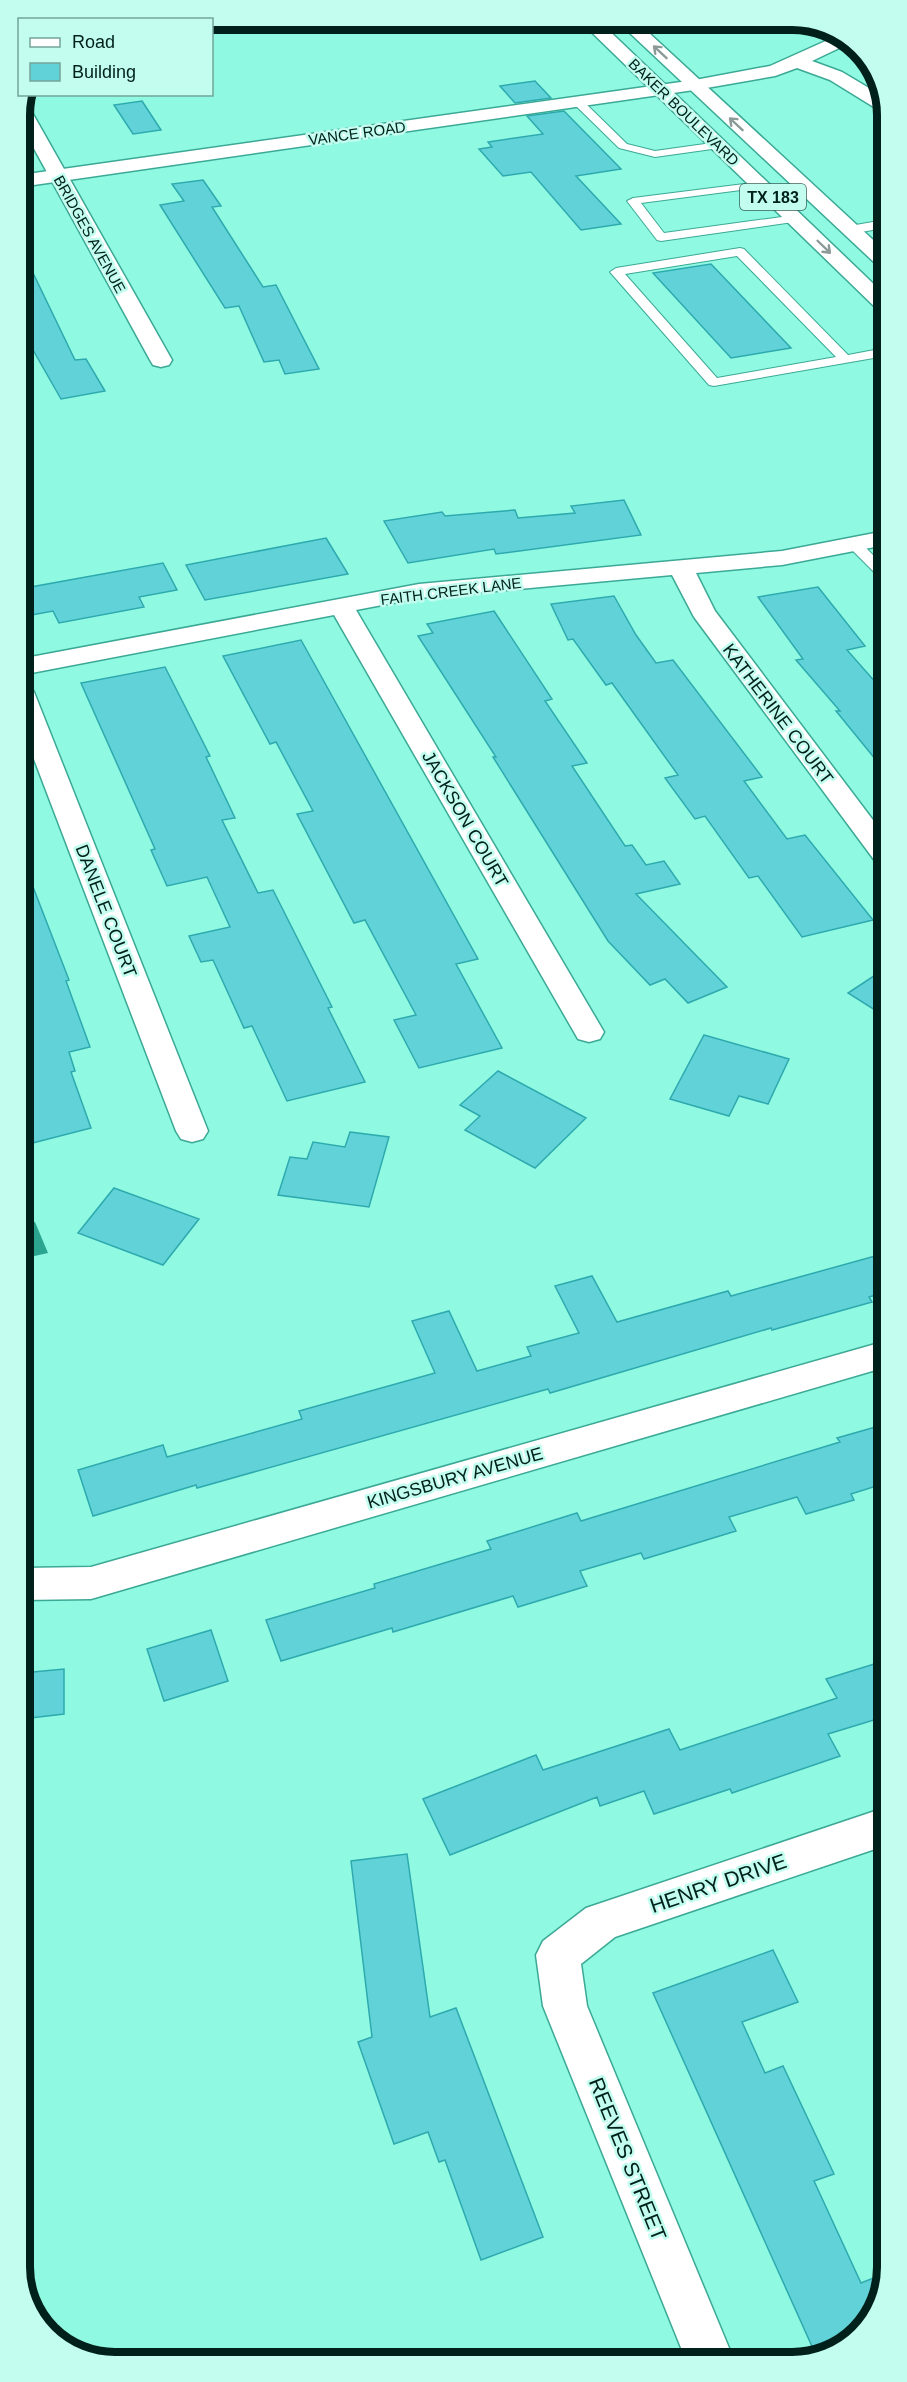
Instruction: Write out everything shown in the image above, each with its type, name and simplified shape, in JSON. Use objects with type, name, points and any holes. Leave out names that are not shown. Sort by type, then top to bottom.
[{"type":"street","name":"BAKER BOULEVARD","points":[[598,30],[877,297]]},
{"type":"street","name":"BAKER BOULEVARD","points":[[636,30],[877,255]]},
{"type":"street","name":"VANCE ROAD","points":[[30,180],[695,85],[768,72],[836,43]]},
{"type":"street","points":[[796,61],[836,76],[875,100]]},
{"type":"street","name":"BRIDGES AVENUE","points":[[30,126],[160,360]]},
{"type":"street","name":"FAITH CREEK LANE","points":[[30,665],[419,591],[782,558],[877,540]]},
{"type":"street","name":"KATHERINE COURT","points":[[680,567],[703,612],[877,844]]},
{"type":"street","name":"JACKSON COURT","points":[[341,606],[589,1032]]},
{"type":"street","name":"DANELE COURT","points":[[30,715],[192,1131]]},
{"type":"street","name":"KINGSBURY AVENUE","points":[[30,1584],[91,1583],[877,1357]]},
{"type":"street","name":"HENRY DRIVE","points":[[558,1955],[602,1922],[877,1829]]},
{"type":"street","name":"REEVES STREET","points":[[558,1955],[565,2006],[707,2352]]},
{"type":"lane","points":[[578,102],[623,146],[655,154],[719,145]]},
{"type":"lane","points":[[760,185],[633,201],[661,237],[796,219]]},
{"type":"lane","points":[[850,230],[877,225]]},
{"type":"lane","points":[[718,230],[846,359]]},
{"type":"lane","points":[[740,252],[615,272],[714,382],[877,353]]},
{"type":"lane","points":[[854,544],[877,567]]},
{"type":"shaded area","points":[[30,1221],[35,1222],[48,1253],[30,1257]]},
{"type":"building","points":[[535,81],[551,98],[515,103],[500,86]]},
{"type":"building","points":[[142,101],[161,130],[133,134],[114,105]]},
{"type":"building","points":[[564,111],[621,169],[576,176],[621,224],[581,230],[531,172],[503,176],[479,149],[492,147],[488,142],[543,134],[527,116]]},
{"type":"building","points":[[203,180],[221,206],[212,207],[263,287],[276,285],[319,369],[285,374],[279,360],[264,362],[239,306],[225,308],[160,205],[184,201],[172,184]]},
{"type":"building","points":[[711,264],[791,348],[731,358],[653,273]]},
{"type":"building","points":[[30,267],[75,360],[86,359],[105,391],[61,399],[30,345]]},
{"type":"building","points":[[624,500],[641,535],[496,554],[494,549],[408,563],[384,521],[442,512],[445,516],[515,510],[518,518],[575,513],[571,506]]},
{"type":"building","points":[[326,538],[348,574],[205,600],[186,565]]},
{"type":"building","points":[[163,563],[177,590],[139,597],[144,607],[59,623],[53,611],[30,615],[30,587]]},
{"type":"building","points":[[818,587],[865,646],[847,650],[877,684],[877,761],[836,711],[840,711],[796,660],[803,659],[758,597]]},
{"type":"building","points":[[614,596],[636,635],[656,663],[673,660],[762,777],[744,781],[787,839],[805,835],[873,920],[802,937],[758,876],[749,878],[705,816],[695,819],[665,778],[678,775],[612,683],[606,685],[573,639],[568,640],[551,604]]},
{"type":"building","points":[[494,611],[552,699],[545,701],[587,763],[572,766],[625,846],[632,845],[646,865],[664,861],[680,884],[636,894],[727,987],[688,1003],[665,979],[650,985],[608,941],[493,757],[496,757],[418,636],[433,633],[427,624]]},
{"type":"building","points":[[301,640],[478,959],[456,964],[502,1048],[419,1068],[394,1020],[416,1015],[365,920],[354,923],[297,814],[313,811],[276,742],[270,744],[223,656]]},
{"type":"building","points":[[165,667],[210,756],[206,757],[235,818],[222,820],[258,893],[273,890],[332,1007],[328,1008],[365,1082],[287,1101],[252,1026],[244,1028],[213,960],[201,962],[189,936],[230,927],[207,877],[167,886],[151,850],[155,849],[81,683]]},
{"type":"building","points":[[30,879],[69,980],[66,981],[90,1047],[69,1052],[75,1071],[71,1072],[91,1128],[30,1144]]},
{"type":"building","points":[[877,974],[877,1011],[848,993]]},
{"type":"building","points":[[704,1035],[789,1059],[768,1104],[739,1096],[729,1116],[670,1099]]},
{"type":"building","points":[[498,1071],[586,1118],[535,1168],[465,1130],[480,1116],[460,1105]]},
{"type":"building","points":[[350,1132],[389,1137],[369,1207],[278,1195],[290,1157],[307,1159],[313,1142],[345,1147]]},
{"type":"building","points":[[114,1188],[199,1219],[163,1265],[78,1233]]},
{"type":"building","points":[[877,1255],[877,1295],[869,1297],[872,1302],[772,1330],[771,1328],[550,1393],[548,1389],[197,1488],[196,1485],[93,1516],[78,1470],[163,1445],[167,1457],[302,1419],[299,1411],[435,1373],[412,1321],[449,1311],[477,1371],[531,1356],[527,1347],[579,1333],[555,1286],[592,1276],[617,1322],[728,1291],[731,1296]]},
{"type":"building","points":[[877,1427],[877,1486],[851,1494],[854,1500],[806,1514],[797,1497],[729,1517],[736,1531],[644,1559],[641,1553],[580,1571],[587,1586],[518,1607],[513,1596],[393,1632],[392,1628],[281,1661],[266,1620],[375,1588],[374,1584],[491,1549],[487,1541],[577,1513],[581,1521],[840,1442],[837,1438]]},
{"type":"building","points":[[211,1630],[228,1681],[164,1701],[147,1649]]},
{"type":"building","points":[[877,1663],[877,1719],[828,1734],[840,1756],[732,1793],[730,1789],[654,1814],[644,1791],[600,1806],[597,1797],[450,1855],[423,1799],[536,1755],[543,1770],[669,1729],[680,1750],[837,1698],[826,1679]]},
{"type":"building","points":[[64,1669],[64,1714],[30,1718],[30,1672]]},
{"type":"building","points":[[407,1854],[430,2017],[456,2008],[543,2237],[481,2260],[445,2160],[439,2162],[428,2132],[394,2144],[358,2042],[372,2037],[351,1861]]},
{"type":"building","points":[[773,1950],[798,2002],[742,2022],[765,2073],[783,2066],[834,2174],[814,2181],[861,2283],[876,2277],[873,2295],[859,2319],[848,2331],[830,2343],[813,2349],[653,1993]]}]
